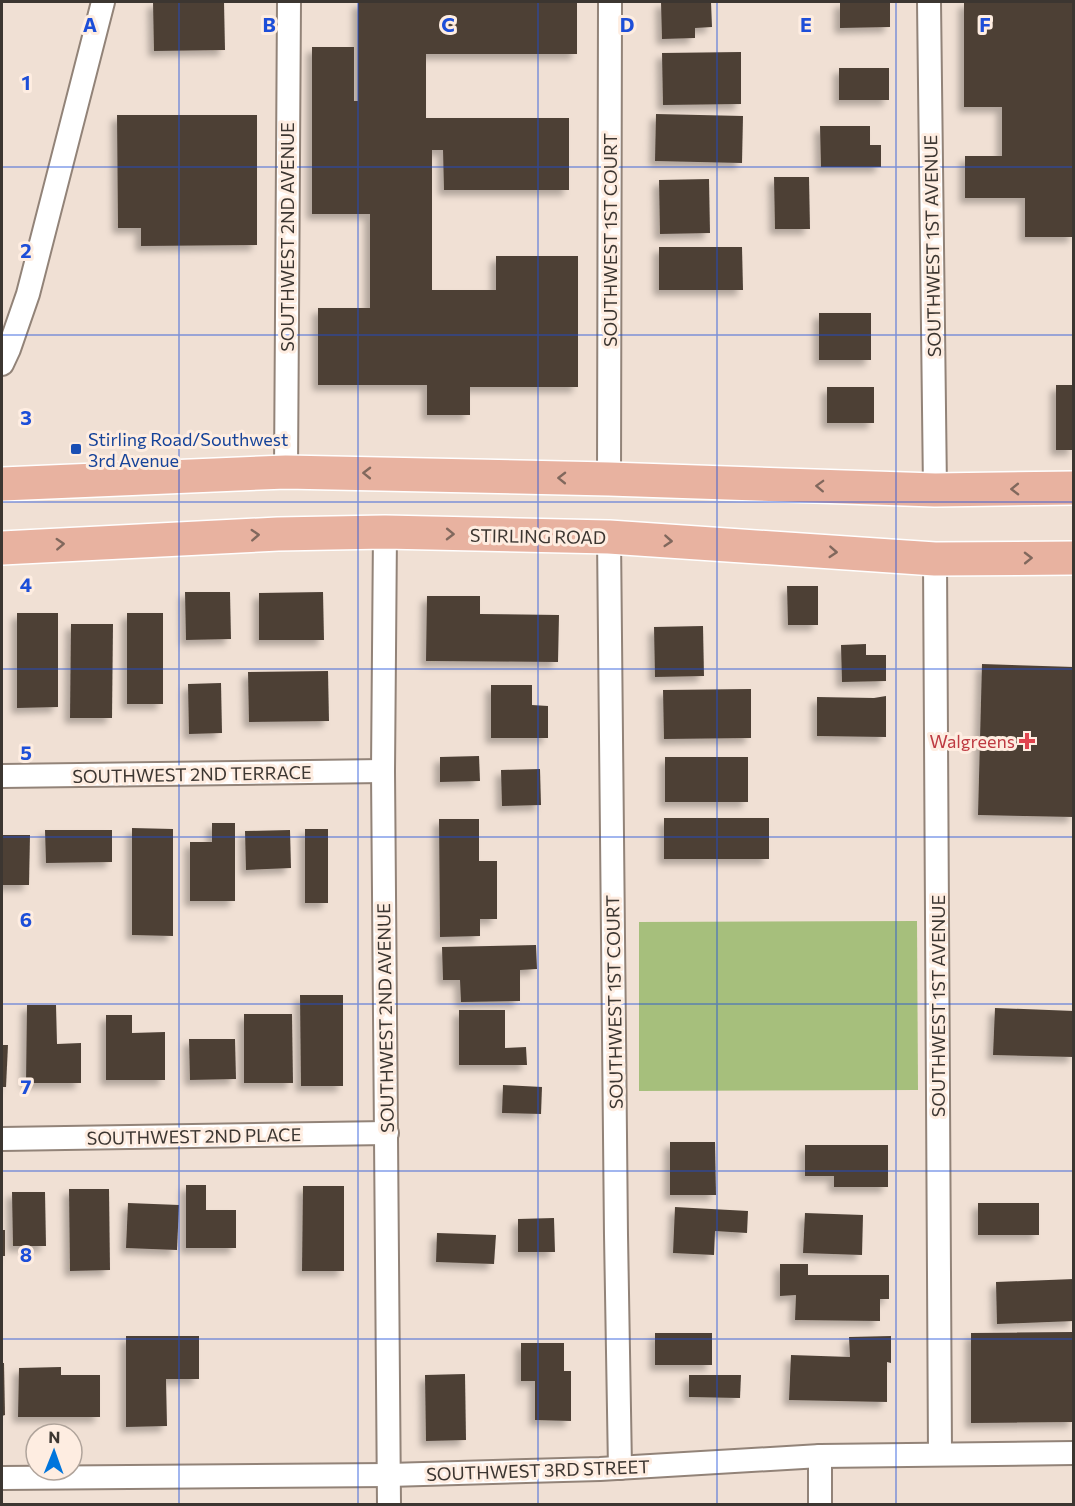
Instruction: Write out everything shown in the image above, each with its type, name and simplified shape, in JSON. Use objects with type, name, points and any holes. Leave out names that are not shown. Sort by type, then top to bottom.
[{"type":"main road","points":[[2,484],[286,472],[609,479],[935,490],[1074,488]]},
{"type":"main road","name":"STIRLING ROAD","points":[[2,548],[266,535],[385,532],[609,537],[935,559],[1074,558]]},
{"type":"street","points":[[2,364],[28,294],[103,2]]},
{"type":"street","name":"SOUTHWEST 2ND AVENUE","points":[[286,472],[289,2]]},
{"type":"street","name":"SOUTHWEST 1ST COURT","points":[[609,479],[610,2]]},
{"type":"street","name":"SOUTHWEST 1ST AVENUE","points":[[929,2],[935,490]]},
{"type":"street","name":"SOUTHWEST 2ND AVENUE","points":[[385,532],[383,771],[389,1504]]},
{"type":"street","name":"SOUTHWEST 1ST COURT","points":[[609,537],[616,1223],[621,1468]]},
{"type":"street","name":"SOUTHWEST 1ST AVENUE","points":[[935,559],[940,1454]]},
{"type":"street","name":"SOUTHWEST 2ND TERRACE","points":[[2,776],[383,771]]},
{"type":"street","name":"SOUTHWEST 2ND PLACE","points":[[2,1139],[387,1133]]},
{"type":"street","name":"SOUTHWEST 3RD STREET","points":[[2,1478],[389,1475],[621,1468],[820,1456],[1074,1453]]},
{"type":"street","points":[[820,1456],[820,1504]]},
{"type":"green space","points":[[917,921],[918,1090],[639,1091],[639,922]]},
{"type":"building","points":[[153,2],[224,2],[225,50],[154,51]]},
{"type":"building","points":[[358,2],[577,2],[577,54],[426,54],[426,118],[569,118],[569,190],[444,190],[443,150],[432,150],[432,290],[496,290],[496,256],[578,256],[578,387],[470,387],[470,415],[427,415],[427,385],[318,385],[318,308],[370,308],[370,214],[312,214],[312,47],[354,47],[354,101],[358,101]]},
{"type":"building","points":[[661,2],[711,2],[712,27],[695,28],[695,38],[662,39]]},
{"type":"building","points":[[840,2],[890,2],[890,27],[840,28]]},
{"type":"building","points":[[964,2],[1074,2],[1074,237],[1025,237],[1025,198],[965,198],[965,156],[1002,156],[1002,107],[964,107]]},
{"type":"building","points":[[741,52],[741,104],[663,105],[662,53]]},
{"type":"building","points":[[839,68],[889,68],[889,100],[839,100]]},
{"type":"building","points":[[656,114],[743,116],[742,163],[655,161]]},
{"type":"building","points":[[117,115],[257,115],[257,245],[141,246],[141,228],[118,228]]},
{"type":"building","points":[[820,126],[870,126],[870,145],[881,145],[881,167],[821,167]]},
{"type":"building","points":[[774,177],[809,177],[810,229],[775,229]]},
{"type":"building","points":[[709,179],[710,233],[660,234],[659,180]]},
{"type":"building","points":[[659,247],[742,247],[743,290],[659,290]]},
{"type":"building","points":[[819,313],[871,313],[871,360],[819,360]]},
{"type":"building","points":[[1056,385],[1074,385],[1074,450],[1056,450]]},
{"type":"building","points":[[827,387],[874,387],[874,423],[827,423]]},
{"type":"building","points":[[787,586],[818,586],[818,625],[788,625]]},
{"type":"building","points":[[185,592],[230,592],[231,639],[186,640]]},
{"type":"building","points":[[323,592],[324,640],[259,640],[259,593]]},
{"type":"building","points":[[427,596],[480,596],[480,614],[559,615],[558,662],[426,661]]},
{"type":"building","points":[[17,613],[58,613],[58,707],[17,708]]},
{"type":"building","points":[[127,613],[163,613],[163,704],[127,704]]},
{"type":"building","points":[[71,624],[113,624],[112,718],[70,718]]},
{"type":"building","points":[[703,626],[704,676],[655,677],[654,627]]},
{"type":"building","points":[[866,644],[866,655],[886,655],[886,681],[842,682],[841,645]]},
{"type":"building","name":"Walgreens","points":[[982,664],[1074,667],[1074,817],[978,815]]},
{"type":"building","points":[[328,671],[329,721],[249,722],[248,672]]},
{"type":"building","points":[[221,683],[222,733],[189,734],[188,684]]},
{"type":"building","points":[[491,685],[532,685],[532,705],[548,706],[548,738],[491,738]]},
{"type":"building","points":[[751,689],[751,738],[664,739],[663,690]]},
{"type":"building","points":[[886,696],[886,737],[817,736],[817,697],[874,698]]},
{"type":"building","points":[[479,756],[480,781],[440,782],[440,757]]},
{"type":"building","points":[[665,757],[748,757],[748,802],[665,802]]},
{"type":"building","points":[[540,769],[541,805],[502,806],[501,770]]},
{"type":"building","points":[[664,818],[769,818],[769,859],[664,859]]},
{"type":"building","points":[[439,819],[479,819],[479,861],[497,861],[497,919],[480,919],[480,936],[440,937]]},
{"type":"building","points":[[212,823],[235,823],[235,901],[190,901],[190,842],[212,842]]},
{"type":"building","points":[[132,828],[173,829],[173,936],[132,935]]},
{"type":"building","points":[[305,829],[328,829],[328,903],[305,903]]},
{"type":"building","points":[[45,830],[112,830],[112,862],[46,863]]},
{"type":"building","points":[[290,830],[291,868],[246,870],[245,831]]},
{"type":"building","points":[[2,835],[30,835],[29,885],[2,885]]},
{"type":"building","points":[[536,945],[537,969],[520,970],[520,1001],[461,1002],[460,980],[443,980],[442,947]]},
{"type":"building","points":[[300,995],[343,995],[343,1086],[301,1086]]},
{"type":"building","points":[[27,1005],[56,1005],[57,1044],[81,1043],[81,1083],[26,1083]]},
{"type":"building","points":[[995,1008],[1074,1011],[1074,1057],[993,1055]]},
{"type":"building","points":[[459,1010],[505,1010],[505,1048],[526,1047],[527,1065],[459,1065]]},
{"type":"building","points":[[244,1014],[292,1014],[293,1083],[244,1083]]},
{"type":"building","points":[[106,1015],[132,1015],[132,1033],[165,1032],[165,1080],[106,1080]]},
{"type":"building","points":[[189,1039],[235,1039],[236,1079],[190,1080]]},
{"type":"building","points":[[2,1045],[8,1045],[6,1087],[2,1087]]},
{"type":"building","points":[[503,1085],[542,1087],[541,1114],[502,1113]]},
{"type":"building","points":[[670,1142],[715,1142],[716,1195],[670,1195]]},
{"type":"building","points":[[805,1145],[888,1145],[888,1187],[834,1187],[834,1176],[805,1176]]},
{"type":"building","points":[[186,1185],[206,1185],[206,1210],[236,1210],[236,1248],[186,1248]]},
{"type":"building","points":[[303,1186],[344,1186],[344,1271],[302,1271]]},
{"type":"building","points":[[69,1189],[109,1189],[110,1270],[70,1271]]},
{"type":"building","points":[[12,1192],[45,1192],[46,1246],[13,1246]]},
{"type":"building","points":[[128,1203],[179,1205],[177,1250],[126,1248]]},
{"type":"building","points":[[978,1203],[1039,1203],[1039,1235],[978,1235]]},
{"type":"building","points":[[675,1207],[748,1211],[747,1233],[715,1231],[714,1255],[673,1253]]},
{"type":"building","points":[[805,1213],[863,1215],[862,1255],[803,1253]]},
{"type":"building","points":[[554,1218],[555,1252],[518,1252],[518,1219]]},
{"type":"building","points":[[2,1230],[5,1230],[5,1256],[2,1256]]},
{"type":"building","points":[[437,1233],[496,1235],[494,1264],[436,1262]]},
{"type":"building","points":[[780,1264],[808,1264],[808,1275],[889,1275],[889,1299],[880,1299],[880,1321],[795,1320],[796,1295],[780,1296]]},
{"type":"building","points":[[1074,1279],[1074,1321],[997,1324],[996,1282]]},
{"type":"building","points":[[1074,1332],[1074,1422],[971,1423],[971,1333]]},
{"type":"building","points":[[655,1333],[712,1333],[712,1365],[655,1365]]},
{"type":"building","points":[[126,1336],[199,1336],[199,1379],[166,1379],[167,1426],[126,1427]]},
{"type":"building","points":[[891,1336],[891,1363],[887,1362],[887,1402],[789,1400],[791,1355],[850,1357],[849,1337]]},
{"type":"building","points":[[521,1343],[564,1343],[564,1371],[571,1371],[571,1421],[535,1420],[535,1381],[521,1381]]},
{"type":"building","points":[[2,1363],[4,1363],[5,1415],[2,1416]]},
{"type":"building","points":[[61,1367],[61,1375],[100,1375],[100,1417],[18,1417],[19,1368]]},
{"type":"building","points":[[465,1374],[466,1440],[426,1441],[425,1375]]},
{"type":"building","points":[[689,1375],[741,1375],[740,1398],[689,1397]]},
{"type":"place","name":"Stirling Road/Southwest 3rd Avenue","points":[[76,449]]},
{"type":"place","name":"Walgreens","points":[[1027,741]]}]
